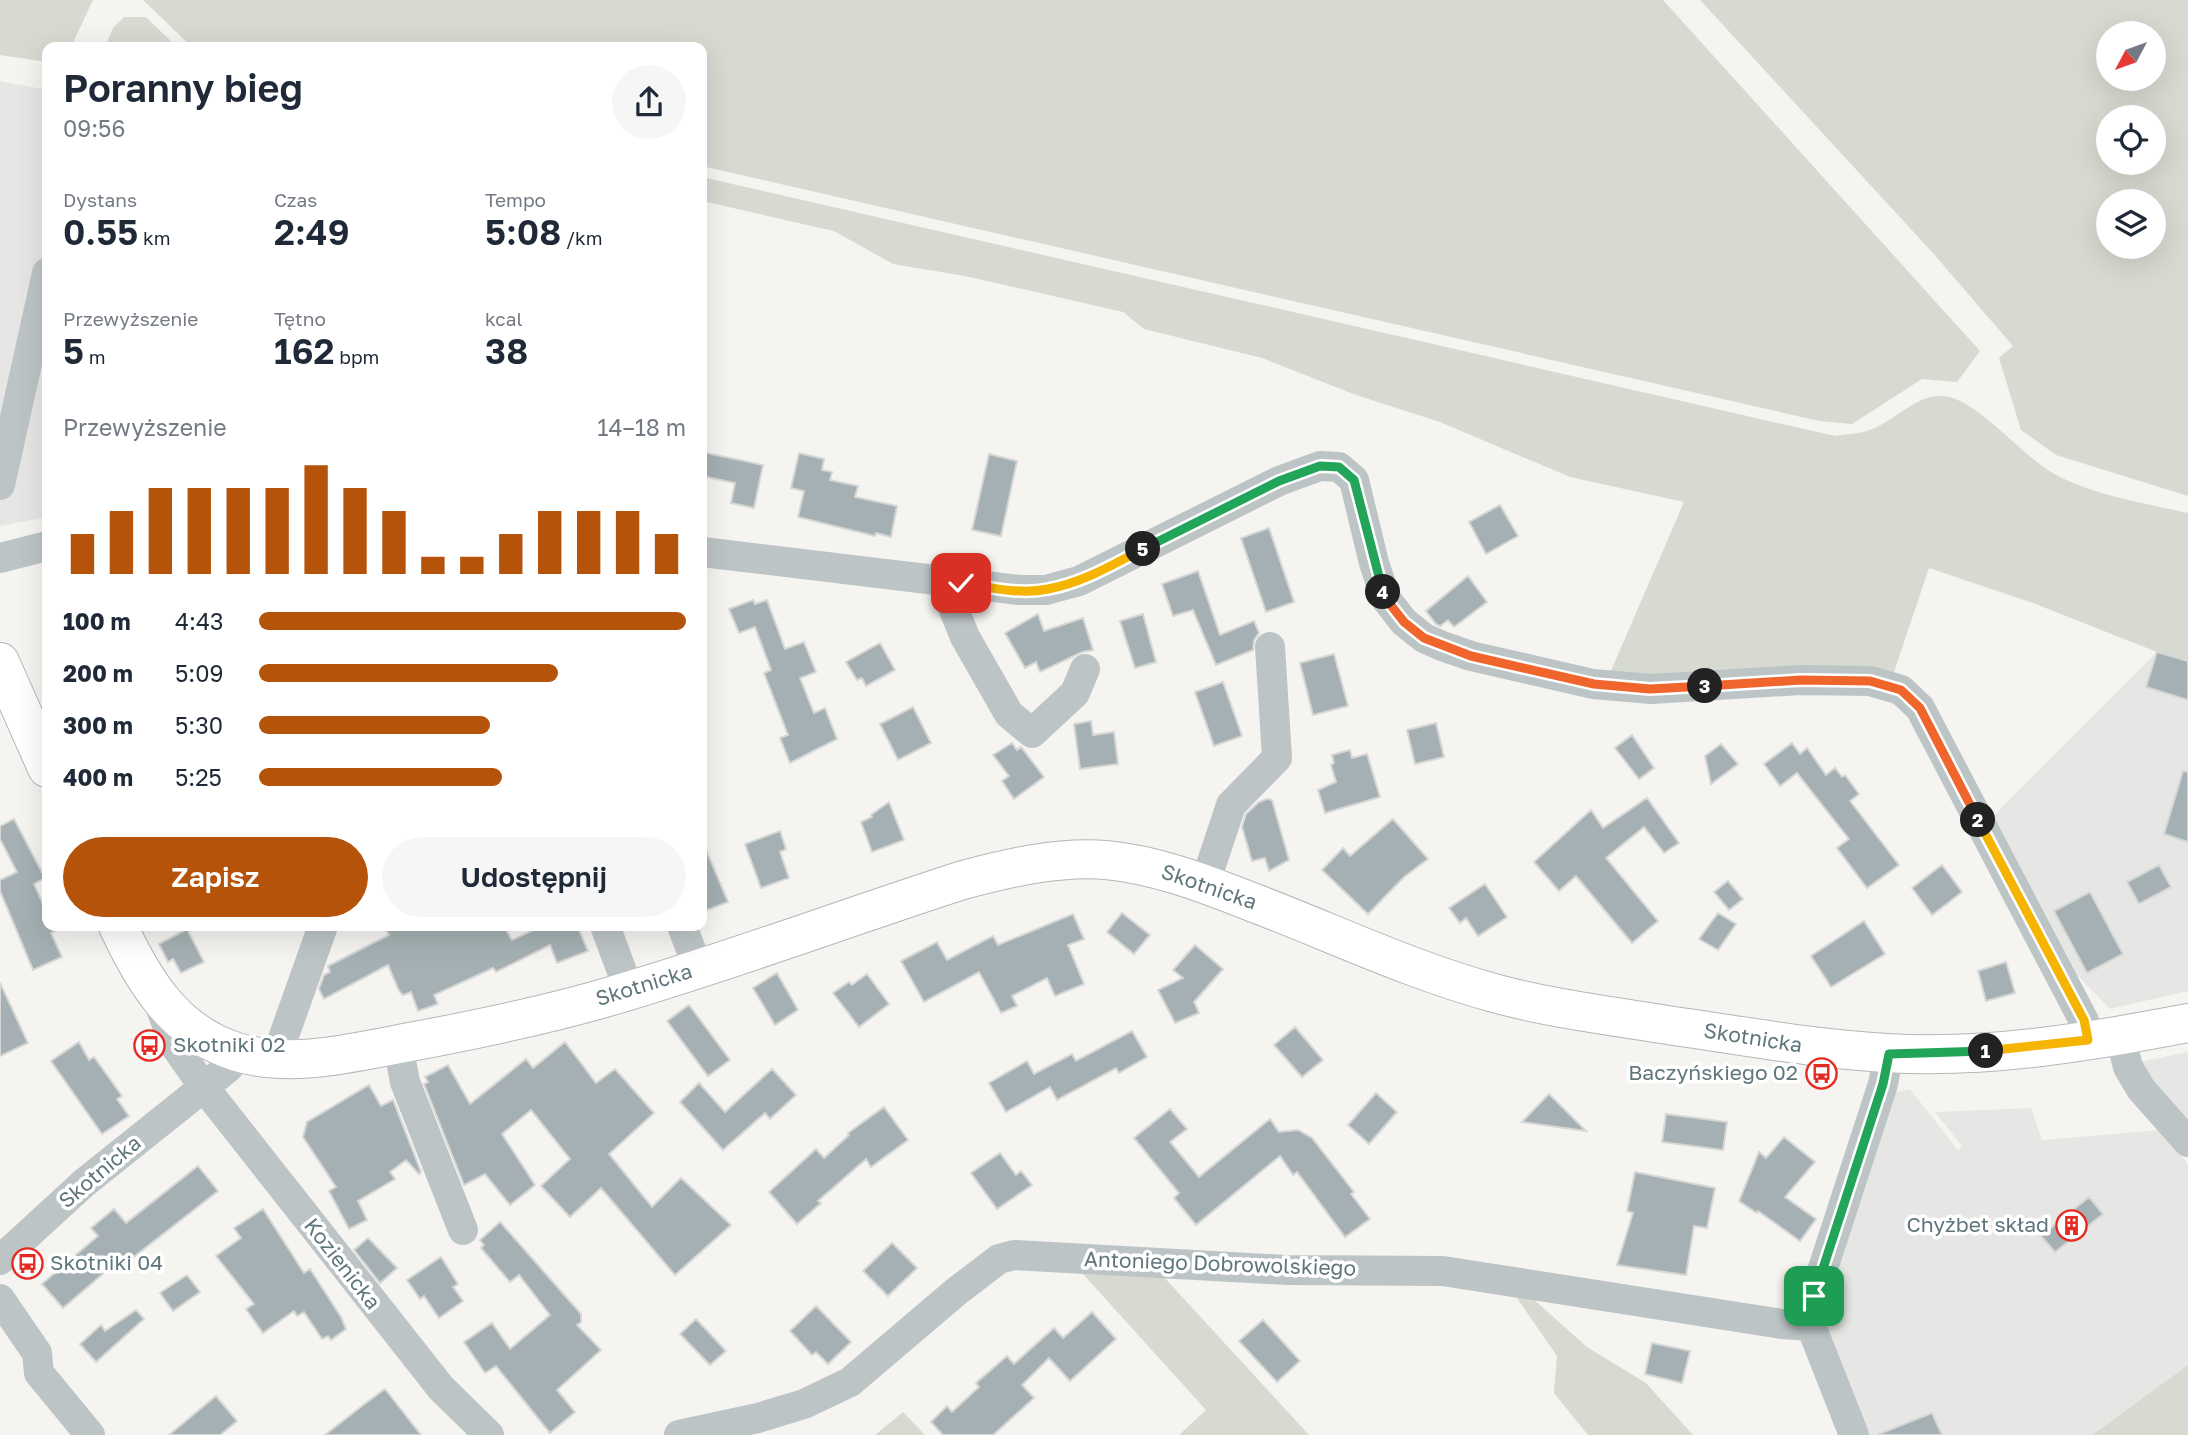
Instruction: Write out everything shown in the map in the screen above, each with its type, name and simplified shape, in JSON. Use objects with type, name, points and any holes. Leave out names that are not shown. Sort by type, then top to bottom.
[{"type":"main road","points":[[0,662],[42,757]]},
{"type":"main road","name":"Skotnicka","points":[[120,931],[155,994],[176,1017],[198,1035],[213,1064],[319,1057],[486,1027],[629,990],[962,880],[1011,867],[1103,860],[1148,866],[1205,883],[1420,969],[1494,993],[1571,1010],[1818,1048],[1889,1054],[2008,1049],[2104,1038],[2188,1023]]},
{"type":"street","points":[[0,485],[42,296]]},
{"type":"street","points":[[707,553],[1019,590],[1046,590],[1079,581],[1279,481],[1320,466],[1339,467],[1354,480],[1374,563],[1386,599],[1404,622],[1424,638],[1442,646],[1471,656],[1594,684],[1650,689],[1801,680],[1870,681],[1901,690],[1920,708],[2084,1020],[2104,1038],[2128,1067],[2141,1089],[2188,1142]]},
{"type":"street","points":[[0,558],[42,547]]},
{"type":"street","points":[[948,581],[948,595],[965,637],[1009,714],[1032,733],[1075,694],[1085,668]]},
{"type":"street","points":[[1205,883],[1231,804],[1277,758],[1269,646]]},
{"type":"street","points":[[275,1058],[321,931]]},
{"type":"street","points":[[607,931],[629,990]]},
{"type":"street","points":[[684,931],[698,968]]},
{"type":"street","points":[[398,1044],[405,1082],[463,1230]]},
{"type":"street","points":[[1854,1435],[1811,1326],[1814,1296],[1883,1084],[1889,1054]]},
{"type":"street","name":"Skotnicka","points":[[0,1261],[213,1064]]},
{"type":"street","name":"Kozienicka","points":[[213,1064],[441,1388],[489,1435]]},
{"type":"street","name":"Antoniego Dobrowolskiego","points":[[679,1435],[758,1418],[804,1404],[850,1382],[999,1259],[1014,1255],[1287,1269],[1443,1271],[1782,1324],[1811,1326]]},
{"type":"street","points":[[0,1299],[37,1353],[39,1373],[90,1435]]},
{"type":"shaded area","points":[[0,0],[93,0],[73,42],[42,42],[42,61],[0,55]]},
{"type":"shaded area","points":[[143,0],[1663,0],[1980,351],[1957,382],[1922,379],[1852,424],[1819,421],[707,167],[707,42],[187,42]]},
{"type":"shaded area","points":[[1700,0],[2188,0],[2188,496],[2056,455],[2021,430],[1999,358],[2013,346],[1932,252]]},
{"type":"shaded area","points":[[124,17],[146,17],[172,42],[107,42],[113,28]]},
{"type":"shaded area","points":[[0,81],[42,89],[42,518],[0,526]]},
{"type":"shaded area","points":[[707,178],[1835,436],[1872,429],[1916,403],[1934,396],[1957,400],[1986,418],[2031,458],[2060,477],[2107,495],[2188,513],[2188,661],[2157,652],[2033,603],[1929,568],[1894,672],[1675,678],[1610,673],[1684,502],[1570,477],[1440,422],[1356,395],[1262,358],[1144,329],[1123,312],[965,276],[893,264],[834,231],[707,202]]},
{"type":"shaded area","points":[[2157,652],[2188,661],[2188,991],[2110,1009],[2075,973],[1990,819]]},
{"type":"shaded area","points":[[2188,1052],[2188,1124],[2135,1063]]},
{"type":"shaded area","points":[[1910,1089],[1958,1150],[1962,1146],[1935,1112],[2031,1108],[2042,1140],[2160,1130],[2188,1164],[2188,1365],[2092,1435],[1869,1435],[1821,1316],[1896,1092]]},
{"type":"shaded area","points":[[1083,1274],[1163,1276],[1309,1435],[1179,1435],[1206,1410]]},
{"type":"shaded area","points":[[1530,1296],[1587,1347],[1646,1383],[1693,1435],[1588,1435],[1554,1393],[1557,1356],[1517,1298]]},
{"type":"shaded area","points":[[2188,1365],[2188,1435],[2092,1435]]},
{"type":"shaded area","points":[[903,1412],[925,1435],[875,1435]]},
{"type":"building","points":[[707,453],[763,465],[754,508],[731,503],[735,483],[707,477]]},
{"type":"building","points":[[799,453],[824,459],[822,470],[832,472],[830,480],[858,486],[855,497],[897,506],[891,537],[876,533],[875,536],[798,517],[804,491],[791,488]]},
{"type":"building","points":[[989,454],[1017,461],[1001,536],[972,530]]},
{"type":"building","points":[[1500,505],[1518,536],[1486,554],[1469,522]]},
{"type":"building","points":[[1269,528],[1294,602],[1266,612],[1241,538]]},
{"type":"building","points":[[1198,571],[1220,635],[1254,621],[1259,633],[1254,640],[1253,650],[1216,665],[1193,610],[1173,616],[1162,584]]},
{"type":"building","points":[[1468,576],[1487,602],[1454,627],[1448,620],[1440,626],[1436,624],[1426,611]]},
{"type":"building","points":[[753,600],[755,604],[767,600],[785,649],[804,642],[816,672],[800,678],[814,713],[825,708],[837,739],[790,763],[780,738],[788,735],[764,673],[771,670],[755,627],[739,633],[729,609]]},
{"type":"building","points":[[1038,614],[1044,631],[1083,618],[1093,650],[1082,652],[1040,672],[1036,662],[1025,668],[1005,633]]},
{"type":"building","points":[[1143,614],[1156,662],[1135,668],[1120,621]]},
{"type":"building","points":[[880,643],[895,670],[866,686],[862,678],[857,680],[846,662]]},
{"type":"building","points":[[2157,652],[2188,661],[2188,700],[2146,687]]},
{"type":"building","points":[[1334,654],[1348,706],[1313,715],[1300,663]]},
{"type":"building","points":[[1223,682],[1242,736],[1214,746],[1195,692]]},
{"type":"building","points":[[913,707],[931,743],[898,760],[880,724]]},
{"type":"building","points":[[1091,721],[1093,735],[1114,732],[1118,764],[1080,769],[1074,724]]},
{"type":"building","points":[[1436,723],[1444,757],[1415,764],[1407,730]]},
{"type":"building","points":[[1632,735],[1654,768],[1639,779],[1615,748]]},
{"type":"building","points":[[1012,743],[1017,750],[1021,747],[1044,777],[1014,799],[1002,781],[1009,776],[993,755]]},
{"type":"building","points":[[1792,743],[1800,754],[1807,748],[1826,775],[1835,768],[1842,777],[1845,775],[1859,794],[1850,801],[1899,865],[1867,888],[1837,848],[1849,839],[1797,773],[1780,786],[1764,764]]},
{"type":"building","points":[[1721,744],[1738,764],[1711,784],[1705,756]]},
{"type":"building","points":[[1350,750],[1352,758],[1367,754],[1380,797],[1325,813],[1318,790],[1336,782],[1331,765],[1334,763],[1332,755]]},
{"type":"building","points":[[2183,771],[2188,772],[2188,842],[2164,834]]},
{"type":"building","points":[[1647,798],[1679,843],[1664,853],[1644,827],[1606,858],[1658,921],[1632,943],[1576,876],[1559,891],[1534,862],[1591,810],[1603,828]]},
{"type":"building","points":[[1272,800],[1289,860],[1269,871],[1265,858],[1252,861],[1242,827],[1246,814],[1259,802]]},
{"type":"building","points":[[889,802],[904,840],[872,852],[861,822],[872,817],[871,815]]},
{"type":"building","points":[[14,819],[42,872],[42,880],[34,884],[42,902],[42,931],[55,931],[51,933],[62,957],[33,970],[0,891],[0,880],[17,872],[0,839],[0,826]]},
{"type":"building","points":[[1393,819],[1428,859],[1404,877],[1368,914],[1322,870],[1343,848],[1350,856]]},
{"type":"building","points":[[780,831],[786,849],[780,852],[789,878],[761,888],[745,844]]},
{"type":"building","points":[[707,852],[728,902],[707,910]]},
{"type":"building","points":[[1942,865],[1962,892],[1932,915],[1912,888]]},
{"type":"building","points":[[2159,865],[2171,887],[2139,904],[2127,882]]},
{"type":"building","points":[[1728,881],[1743,899],[1729,910],[1714,892]]},
{"type":"building","points":[[1485,884],[1507,917],[1478,936],[1466,918],[1460,923],[1449,908]]},
{"type":"building","points":[[2090,892],[2123,954],[2087,973],[2054,911]]},
{"type":"building","points":[[1122,913],[1150,935],[1134,954],[1107,932]]},
{"type":"building","points":[[1718,913],[1736,924],[1718,950],[1699,939]]},
{"type":"building","points":[[1073,914],[1084,939],[1068,945],[1084,984],[1055,996],[1047,978],[1012,996],[1017,1006],[1001,1013],[979,972],[924,1002],[901,961],[937,942],[947,960],[993,936],[998,945]]},
{"type":"building","points":[[1864,921],[1885,954],[1831,987],[1811,956]]},
{"type":"building","points":[[188,931],[204,962],[181,973],[173,959],[168,962],[159,944]]},
{"type":"building","points":[[387,931],[507,931],[512,940],[531,931],[579,931],[588,951],[557,963],[550,945],[496,972],[493,968],[434,995],[438,1004],[418,1011],[411,992],[403,995],[399,991],[388,965],[324,999],[319,989],[324,975],[330,972],[328,966],[389,935]]},
{"type":"building","points":[[1195,945],[1223,969],[1194,1002],[1199,1013],[1175,1023],[1158,990],[1183,978],[1173,970]]},
{"type":"building","points":[[2006,962],[2015,993],[1986,1001],[1978,971]]},
{"type":"building","points":[[777,973],[798,1010],[775,1025],[753,988]]},
{"type":"building","points":[[867,974],[889,1004],[859,1027],[833,993],[849,982],[852,985]]},
{"type":"building","points":[[0,983],[28,1043],[0,1056]]},
{"type":"building","points":[[689,1005],[730,1060],[708,1076],[667,1021]]},
{"type":"building","points":[[1295,1027],[1323,1060],[1302,1077],[1274,1045]]},
{"type":"building","points":[[1132,1031],[1147,1057],[1119,1073],[1116,1068],[1057,1100],[1050,1087],[1006,1112],[989,1083],[1027,1061],[1034,1074],[1072,1054],[1076,1061]]},
{"type":"building","points":[[79,1042],[89,1060],[94,1057],[122,1096],[117,1099],[129,1116],[102,1134],[51,1061]]},
{"type":"building","points":[[565,1042],[596,1083],[615,1069],[654,1113],[609,1154],[652,1207],[681,1178],[731,1225],[675,1275],[601,1188],[570,1217],[541,1186],[570,1159],[531,1110],[502,1134],[535,1185],[510,1205],[485,1174],[464,1185],[424,1084],[428,1082],[425,1077],[448,1065],[470,1104],[526,1059],[533,1068]]},
{"type":"building","points":[[772,1069],[796,1095],[770,1119],[765,1113],[723,1150],[680,1102],[699,1083],[725,1112]]},
{"type":"building","points":[[369,1085],[381,1106],[393,1100],[421,1172],[419,1174],[406,1160],[390,1172],[395,1179],[358,1201],[367,1220],[349,1229],[329,1191],[336,1187],[303,1137],[307,1122]]},
{"type":"building","points":[[1376,1093],[1397,1112],[1369,1144],[1348,1125]]},
{"type":"building","points":[[1549,1094],[1586,1131],[1522,1122]]},
{"type":"building","points":[[884,1107],[908,1140],[871,1167],[866,1159],[818,1201],[821,1203],[797,1224],[769,1192],[816,1149],[824,1158],[849,1135],[848,1133]]},
{"type":"building","points":[[1170,1109],[1187,1129],[1170,1142],[1199,1177],[1270,1119],[1279,1132],[1298,1130],[1312,1138],[1354,1192],[1351,1194],[1370,1219],[1345,1237],[1297,1172],[1293,1175],[1280,1156],[1196,1225],[1174,1198],[1179,1193],[1134,1138]]},
{"type":"building","points":[[1666,1114],[1727,1122],[1723,1150],[1662,1142]]},
{"type":"building","points":[[1784,1137],[1815,1162],[1785,1197],[1816,1219],[1800,1241],[1739,1201],[1759,1152],[1766,1158]]},
{"type":"building","points":[[1000,1153],[1016,1175],[1021,1171],[1032,1185],[997,1209],[971,1173]]},
{"type":"building","points":[[198,1166],[218,1191],[122,1266],[118,1261],[63,1308],[42,1284],[98,1236],[91,1228],[114,1209],[126,1223]]},
{"type":"building","points":[[1635,1172],[1715,1188],[1707,1228],[1694,1226],[1686,1275],[1617,1265],[1633,1213],[1627,1211]]},
{"type":"building","name":"Chyżbet skład","points":[[2089,1197],[2103,1214],[2055,1252],[2041,1236]]},
{"type":"building","points":[[263,1209],[304,1273],[310,1269],[341,1317],[346,1329],[331,1340],[328,1336],[322,1339],[304,1312],[297,1316],[294,1311],[263,1333],[246,1309],[254,1304],[216,1256],[241,1238],[234,1228]]},
{"type":"building","points":[[500,1222],[581,1314],[581,1322],[577,1325],[601,1350],[557,1390],[575,1412],[550,1433],[496,1366],[485,1373],[464,1342],[492,1323],[510,1349],[550,1315],[519,1275],[510,1282],[481,1248],[484,1245],[480,1240]]},
{"type":"building","points":[[368,1238],[397,1268],[380,1283],[354,1250]]},
{"type":"building","points":[[892,1243],[917,1268],[888,1296],[863,1271]]},
{"type":"building","points":[[441,1257],[458,1284],[453,1287],[463,1301],[439,1318],[424,1296],[420,1299],[407,1280]]},
{"type":"building","points":[[187,1275],[200,1292],[173,1311],[160,1293]]},
{"type":"building","points":[[816,1306],[851,1342],[828,1364],[816,1352],[812,1355],[790,1331]]},
{"type":"building","points":[[136,1310],[144,1319],[96,1362],[80,1344],[101,1325],[105,1331]]},
{"type":"building","points":[[1092,1312],[1116,1339],[1070,1381],[1049,1358],[1022,1385],[1034,1398],[993,1435],[943,1435],[931,1422],[947,1406],[952,1412],[979,1387],[976,1383],[1007,1356],[1014,1364],[1054,1328],[1063,1338]]},
{"type":"building","points":[[696,1319],[726,1351],[710,1365],[680,1334]]},
{"type":"building","points":[[1263,1320],[1300,1361],[1277,1382],[1239,1341]]},
{"type":"building","points":[[1652,1343],[1690,1351],[1682,1383],[1645,1374]]},
{"type":"building","points":[[385,1389],[421,1435],[325,1435],[362,1406]]},
{"type":"building","points":[[216,1396],[237,1421],[220,1435],[169,1435]]},
{"type":"building","points":[[1932,1413],[1942,1435],[1879,1435],[1879,1434]]},
{"type":"place","name":"Skotniki 02","points":[[150,1045]]},
{"type":"place","name":"Baczyńskiego 02","points":[[1821,1073]]},
{"type":"place","name":"Chyżbet skład","points":[[2072,1225]]},
{"type":"place","name":"Skotniki 04","points":[[27,1263]]},
{"type":"route","points":[[961,583],[1019,590],[1046,590],[1079,581],[1279,481],[1320,466],[1339,467],[1354,480],[1374,563],[1386,599],[1404,622],[1424,638],[1442,646],[1471,656],[1594,684],[1650,689],[1801,680],[1870,681],[1901,690],[1911,698],[1920,708],[2084,1020],[2088,1040],[2008,1049],[1889,1054],[1883,1084],[1814,1296]]}]
